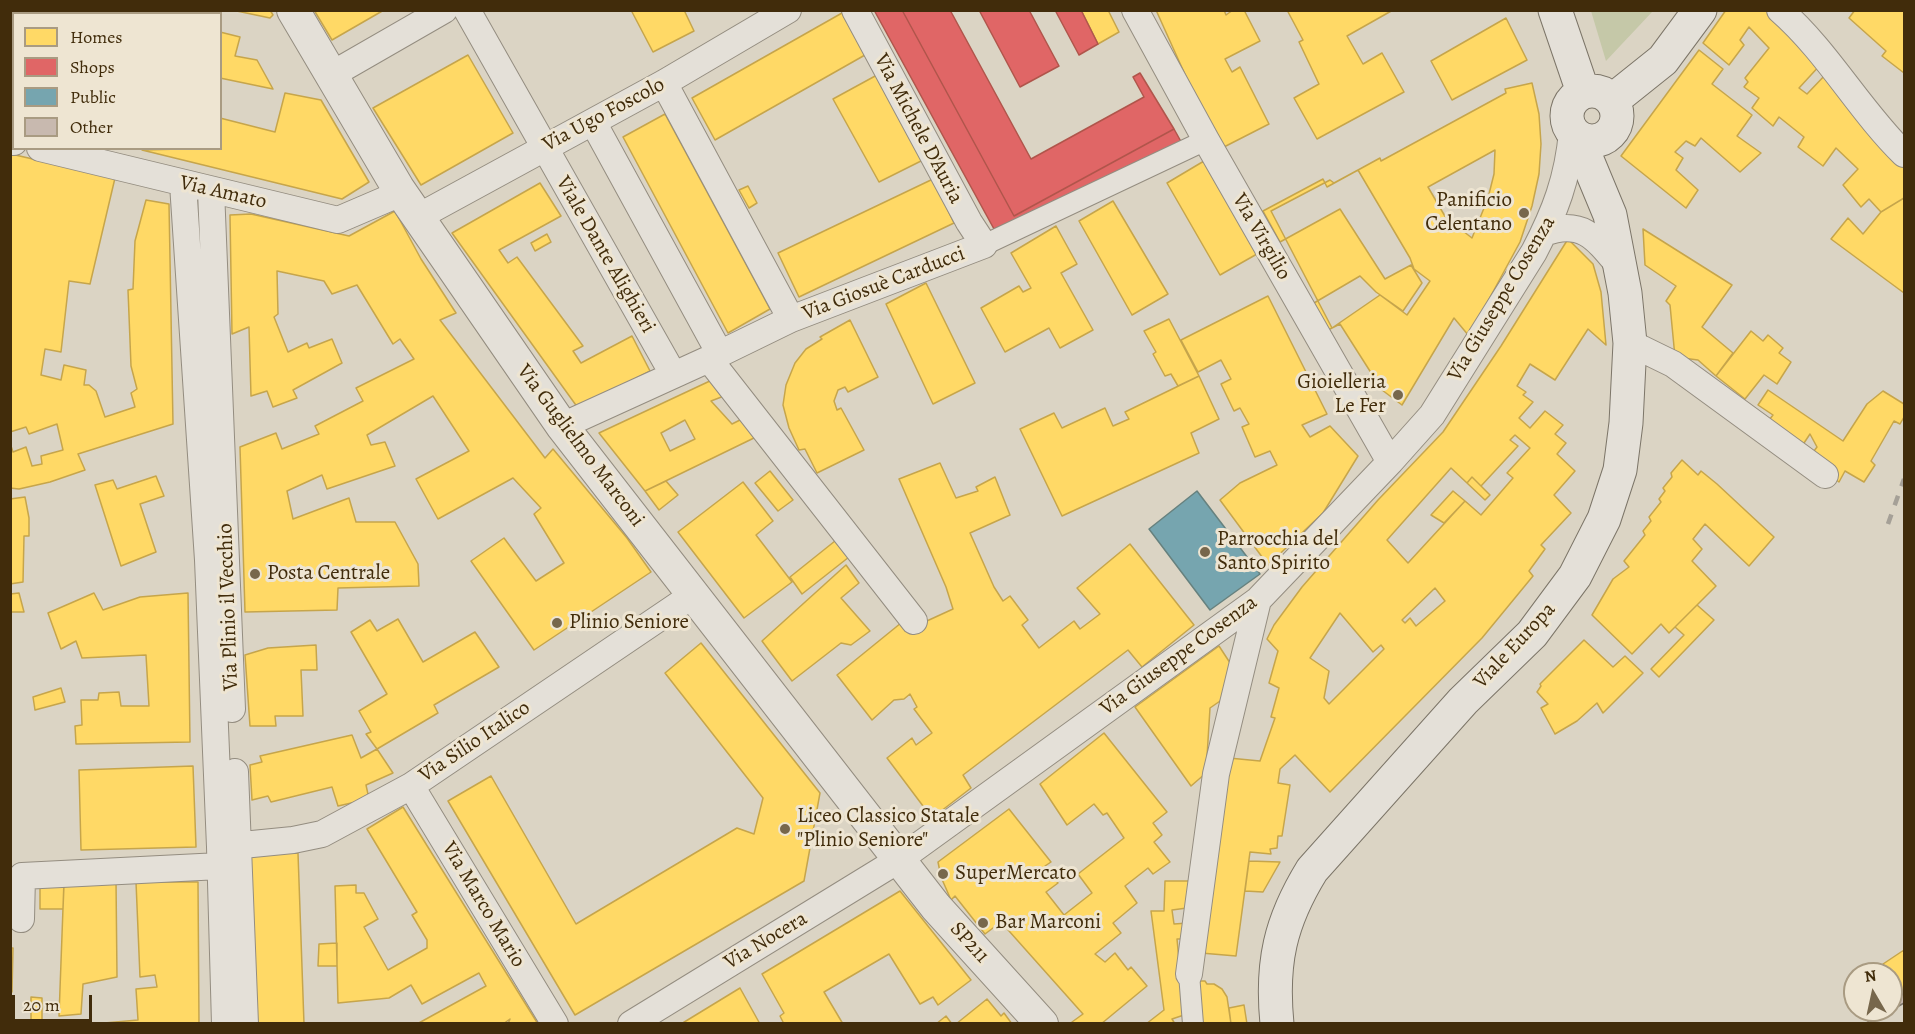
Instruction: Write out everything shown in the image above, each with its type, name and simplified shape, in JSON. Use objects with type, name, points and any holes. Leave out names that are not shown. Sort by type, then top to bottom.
[{"type":"main road","points":[[1555,10],[1598,96],[1617,117],[1616,125],[1611,132],[1596,141],[1586,141],[1575,135]]},
{"type":"main road","points":[[1610,215],[1575,135],[1568,125],[1567,109],[1576,96],[1598,96],[1663,60],[1700,10]]},
{"type":"main road","points":[[1610,215],[1611,132]]},
{"type":"main road","name":"Viale Europa","points":[[1277,1023],[1276,966],[1282,935],[1295,898],[1312,870],[1463,701],[1532,634],[1575,576],[1604,519],[1620,470],[1626,423],[1630,343],[1620,267],[1610,215]]},
{"type":"street","name":"Via Guglielmo Marconi","points":[[293,10],[410,205],[562,426],[900,859]]},
{"type":"street","points":[[331,75],[444,10]]},
{"type":"street","name":"Viale Dante Alighieri","points":[[467,10],[673,374]]},
{"type":"street","name":"Via Ugo Foscolo","points":[[410,205],[544,147],[664,83],[788,10]]},
{"type":"street","name":"Via Michele D'Auria","points":[[855,10],[969,222],[984,245]]},
{"type":"street","name":"Via Virgilio","points":[[1135,10],[1206,140],[1390,462]]},
{"type":"street","points":[[1780,10],[1802,30],[1886,136],[1905,154]]},
{"type":"street","points":[[664,83],[791,319]]},
{"type":"street","points":[[592,122],[715,356],[914,621]]},
{"type":"street","name":"Via Giuseppe Cosenza","points":[[900,859],[1258,600],[1390,462],[1432,415],[1534,252],[1561,196],[1575,135]]},
{"type":"street","name":"Via Giosuè Carducci","points":[[562,426],[791,319],[984,245],[1206,140]]},
{"type":"street","name":"Via Amato","points":[[48,150],[338,220],[410,205]]},
{"type":"street","points":[[183,184],[226,852],[225,1023]]},
{"type":"street","name":"Via Plinio il Vecchio","points":[[211,190],[226,852],[245,1023]]},
{"type":"street","points":[[1544,232],[1559,226],[1586,231],[1605,248],[1620,267]]},
{"type":"street","points":[[1630,343],[1672,364],[1824,475]]},
{"type":"street","name":"Via Silio Italico","points":[[21,919],[22,876],[226,852],[322,834],[411,786],[693,595]]},
{"type":"street","points":[[1192,1023],[1190,974],[1216,774],[1258,600]]},
{"type":"street","name":"Via Marco Mario","points":[[411,786],[555,1023]]},
{"type":"street","name":"Via Nocera","points":[[639,1021],[900,859]]},
{"type":"street","name":"SP211","points":[[900,859],[936,907],[1042,1023]]},
{"type":"green space","points":[[1649,10],[1652,12],[1606,61],[1591,11]]},
{"type":"building: Homes","points":[[47,10],[99,10],[98,12],[47,12]]},
{"type":"building: Homes","points":[[115,10],[157,10],[156,12],[115,12]]},
{"type":"building: Homes","points":[[232,10],[270,10],[273,15],[270,18]]},
{"type":"building: Homes","points":[[314,10],[384,10],[332,40]]},
{"type":"building: Homes","points":[[631,10],[684,10],[694,31],[653,52]]},
{"type":"building: Homes","points":[[1081,10],[1108,10],[1119,32],[1098,44]]},
{"type":"building: Homes","points":[[1156,10],[1224,10],[1226,15],[1233,10],[1244,10],[1260,41],[1225,59],[1232,72],[1240,67],[1269,124],[1222,148],[1192,90]]},
{"type":"building: Homes","points":[[1287,10],[1393,10],[1347,36],[1363,64],[1382,53],[1404,92],[1317,139],[1294,98],[1319,84],[1299,42],[1303,40]]},
{"type":"building: Homes","points":[[1726,10],[1773,10],[1822,63],[1799,88],[1807,94],[1828,72],[1904,161],[1904,198],[1881,212],[1869,199],[1861,207],[1843,185],[1858,169],[1836,148],[1823,166],[1798,147],[1804,137],[1779,117],[1773,126],[1752,108],[1759,98],[1744,87],[1748,82],[1745,78],[1769,48],[1749,27],[1740,40],[1744,45],[1729,65],[1703,43]]},
{"type":"building: Homes","points":[[1855,10],[1904,10],[1904,73],[1882,56],[1886,51],[1849,18]]},
{"type":"building: Homes","points":[[842,13],[865,55],[715,140],[692,98]]},
{"type":"building: Homes","points":[[1506,18],[1527,60],[1452,100],[1431,61]]},
{"type":"building: Homes","points":[[222,32],[240,37],[235,56],[257,60],[273,89],[222,78]]},
{"type":"building: Homes","points":[[1699,50],[1723,69],[1712,84],[1752,115],[1737,136],[1761,153],[1740,172],[1701,138],[1695,146],[1686,141],[1675,152],[1683,158],[1676,170],[1698,190],[1686,208],[1621,156]]},
{"type":"building: Homes","points":[[468,55],[513,133],[421,185],[373,108]]},
{"type":"building: Homes","points":[[877,75],[923,160],[879,182],[833,99]]},
{"type":"building: Homes","points":[[1532,83],[1539,114],[1541,144],[1539,174],[1532,206],[1520,242],[1469,336],[1454,318],[1402,405],[1382,390],[1340,324],[1328,330],[1314,303],[1360,276],[1376,292],[1403,311],[1422,283],[1411,265],[1385,279],[1340,209],[1280,242],[1263,211],[1323,179],[1327,187],[1380,158],[1381,161],[1506,93],[1505,89]],"holes":[[[1495,150],[1494,174],[1488,198],[1472,238],[1446,218],[1428,187]]]},
{"type":"building: Homes","points":[[285,93],[321,100],[369,182],[342,199],[142,150],[222,150],[222,119],[275,132]]},
{"type":"building: Homes","points":[[665,114],[770,309],[728,333],[623,137]]},
{"type":"building: Homes","points":[[11,154],[115,178],[90,284],[69,281],[61,352],[45,349],[41,375],[61,380],[64,365],[86,370],[84,385],[89,385],[96,391],[105,417],[135,407],[131,393],[137,389],[131,366],[128,290],[133,289],[135,241],[146,200],[169,204],[173,424],[78,454],[85,470],[50,482],[19,489],[10,488],[10,443],[13,452],[26,447],[32,466],[42,464],[41,456],[63,450],[57,424],[29,434],[26,427],[10,432]]},
{"type":"building: Homes","points":[[1204,161],[1257,254],[1220,275],[1167,183]]},
{"type":"building: Homes","points":[[1358,170],[1410,258],[1414,269],[1430,281],[1407,315],[1380,295],[1332,328],[1271,211],[1330,180],[1334,183]]},
{"type":"building: Homes","points":[[933,179],[954,223],[799,297],[778,253]]},
{"type":"building: Homes","points":[[540,183],[561,216],[499,250],[508,263],[517,257],[583,346],[573,351],[581,363],[632,336],[650,371],[578,408],[452,233]]},
{"type":"building: Homes","points":[[748,186],[757,203],[749,208],[739,190]]},
{"type":"building: Homes","points":[[1904,198],[1904,293],[1831,239],[1848,218],[1863,234],[1881,212]]},
{"type":"building: Homes","points":[[1113,201],[1168,294],[1132,315],[1079,221]]},
{"type":"building: Homes","points":[[395,211],[421,259],[456,313],[440,320],[545,458],[553,449],[627,538],[651,572],[534,650],[471,561],[504,538],[536,581],[564,563],[534,514],[541,508],[513,478],[438,519],[416,479],[469,451],[433,396],[367,435],[371,445],[385,442],[395,466],[327,489],[322,475],[287,491],[293,519],[349,498],[356,522],[395,522],[418,564],[419,586],[338,588],[337,610],[245,612],[240,447],[276,433],[282,449],[319,434],[315,426],[363,401],[356,388],[414,359],[400,339],[393,344],[357,285],[332,294],[324,281],[277,271],[278,314],[274,317],[288,352],[307,343],[309,348],[332,339],[342,363],[293,390],[297,398],[273,407],[267,391],[251,396],[249,327],[232,334],[230,215],[251,214],[349,236]]},
{"type":"building: Homes","points":[[1056,226],[1077,264],[1061,273],[1093,330],[1060,348],[1049,328],[1005,352],[981,308],[1019,286],[1023,292],[1031,288],[1011,253]]},
{"type":"building: Homes","points":[[1643,229],[1732,285],[1702,327],[1733,353],[1716,376],[1698,360],[1675,357],[1670,305],[1666,301],[1676,286],[1645,265]]},
{"type":"building: Homes","points":[[547,234],[551,242],[535,251],[531,243]]},
{"type":"building: Homes","points":[[1568,239],[1593,264],[1601,292],[1606,345],[1588,329],[1555,380],[1530,364],[1517,386],[1526,392],[1523,395],[1533,402],[1519,418],[1530,428],[1545,411],[1563,425],[1555,434],[1566,443],[1557,454],[1575,471],[1554,495],[1571,513],[1541,545],[1545,549],[1529,571],[1533,576],[1482,638],[1330,792],[1295,755],[1280,769],[1278,783],[1290,785],[1282,836],[1278,836],[1277,848],[1270,849],[1271,854],[1250,852],[1236,956],[1201,953],[1229,758],[1260,761],[1275,718],[1271,717],[1279,688],[1269,683],[1278,651],[1267,639],[1274,625],[1302,587],[1378,500],[1443,432],[1501,346]],"holes":[[[1515,435],[1530,448],[1507,473],[1513,478],[1481,515],[1465,501],[1408,563],[1387,540],[1451,468],[1467,483],[1472,477],[1481,486],[1518,446],[1510,440]],[[1435,588],[1445,601],[1416,626],[1410,618],[1405,623],[1402,620]],[[1340,613],[1373,652],[1381,645],[1384,649],[1329,704],[1324,698],[1329,671],[1310,658]]]},
{"type":"building: Homes","points":[[926,283],[975,383],[933,404],[886,304]]},
{"type":"building: Homes","points":[[1268,296],[1327,414],[1302,425],[1310,437],[1330,426],[1358,456],[1323,513],[1268,565],[1220,500],[1240,483],[1277,465],[1270,451],[1255,457],[1242,427],[1249,424],[1240,408],[1234,411],[1221,384],[1231,379],[1221,360],[1198,372],[1181,340]]},
{"type":"building: Homes","points":[[1169,319],[1199,376],[1178,386],[1171,374],[1165,376],[1153,354],[1156,352],[1144,331]]},
{"type":"building: Homes","points":[[850,320],[878,377],[848,392],[845,387],[838,390],[834,401],[837,410],[841,408],[864,450],[817,473],[805,449],[799,450],[789,428],[783,405],[786,385],[795,363],[806,349],[822,339],[820,337]]},
{"type":"building: Homes","points":[[1751,331],[1763,341],[1768,335],[1783,348],[1779,353],[1791,362],[1777,384],[1764,375],[1745,399],[1716,376]]},
{"type":"building: Homes","points":[[1199,376],[1219,419],[1191,433],[1199,453],[1062,516],[1020,429],[1054,413],[1062,428],[1105,408],[1113,426],[1129,419],[1125,412]]},
{"type":"building: Homes","points":[[712,380],[724,396],[711,401],[732,424],[742,419],[756,437],[645,491],[599,433]],"holes":[[[685,420],[695,439],[670,451],[661,433]]]},
{"type":"building: Homes","points":[[1768,390],[1843,441],[1867,404],[1883,391],[1904,404],[1904,417],[1900,424],[1894,421],[1871,461],[1875,465],[1864,482],[1845,471],[1839,482],[1808,459],[1817,447],[1810,434],[1800,449],[1766,424],[1773,415],[1758,405]]},
{"type":"building: Homes","points":[[1682,460],[1698,475],[1701,471],[1717,484],[1774,537],[1749,566],[1705,524],[1693,539],[1702,549],[1692,561],[1716,586],[1669,633],[1661,624],[1632,654],[1592,615],[1613,579],[1629,567],[1624,561],[1645,535],[1643,531],[1651,521],[1649,517],[1661,502],[1659,499],[1665,491],[1663,488],[1672,477],[1671,473]]},
{"type":"building: Homes","points":[[940,463],[956,498],[978,491],[976,487],[995,477],[1010,515],[970,533],[994,587],[1003,601],[1010,596],[1028,620],[1022,625],[1039,648],[1074,621],[1080,629],[1100,614],[1077,588],[1130,544],[1194,625],[1142,667],[1128,650],[963,775],[971,788],[932,818],[887,758],[912,738],[916,745],[932,733],[914,709],[917,707],[910,694],[904,699],[894,700],[872,720],[837,675],[901,623],[905,631],[953,609],[946,587],[899,479]]},
{"type":"building: Homes","points":[[770,471],[793,500],[778,511],[755,483]]},
{"type":"building: Homes","points":[[156,476],[164,496],[140,504],[156,552],[121,566],[95,485],[113,480],[117,489]]},
{"type":"building: Homes","points":[[1472,477],[1490,495],[1485,500],[1467,483]]},
{"type":"building: Homes","points":[[666,481],[678,495],[659,510],[645,491]]},
{"type":"building: Homes","points":[[743,482],[773,521],[756,535],[792,582],[744,618],[678,532]]},
{"type":"building: Homes","points":[[1453,491],[1465,501],[1444,523],[1431,515]]},
{"type":"building: Homes","points":[[25,497],[29,518],[29,536],[24,536],[23,582],[10,584],[10,499]]},
{"type":"building: Homes","points":[[835,541],[849,557],[802,594],[790,577]]},
{"type":"building: Homes","points":[[846,565],[859,583],[841,598],[870,631],[851,645],[841,643],[792,681],[762,641]]},
{"type":"building: Homes","points":[[19,593],[24,612],[10,612],[10,594]]},
{"type":"building: Homes","points":[[94,593],[103,610],[140,597],[188,593],[190,742],[76,744],[75,726],[82,725],[81,700],[98,700],[99,693],[119,692],[121,706],[149,706],[146,655],[82,658],[76,641],[61,649],[48,613]]},
{"type":"building: Homes","points":[[1697,605],[1714,620],[1659,677],[1651,669],[1684,635],[1675,627]]},
{"type":"building: Homes","points":[[398,619],[423,662],[475,632],[499,667],[434,705],[438,713],[377,749],[366,734],[371,732],[359,711],[387,694],[351,632],[370,620],[377,631]]},
{"type":"building: Homes","points":[[1584,640],[1613,667],[1625,656],[1643,673],[1603,713],[1597,703],[1577,721],[1555,734],[1541,708],[1548,704],[1537,692],[1540,684]]},
{"type":"building: Homes","points":[[701,643],[820,793],[804,881],[575,1015],[448,801],[491,776],[576,924],[737,828],[754,834],[763,798],[665,673]]},
{"type":"building: Homes","points":[[316,645],[317,670],[301,670],[303,716],[275,716],[276,726],[250,726],[245,655],[268,648]]},
{"type":"building: Homes","points":[[1219,646],[1234,669],[1223,699],[1210,708],[1206,773],[1191,786],[1135,707]]},
{"type":"building: Homes","points":[[61,688],[65,702],[35,710],[33,697]]},
{"type":"building: Homes","points":[[1104,733],[1167,812],[1153,823],[1162,835],[1154,842],[1170,862],[1153,874],[1148,868],[1125,886],[1137,903],[1113,923],[1121,933],[1095,954],[1105,962],[1115,953],[1128,970],[1131,967],[1147,986],[1101,1024],[1074,1024],[1072,1022],[1083,1014],[1001,922],[985,934],[955,896],[951,900],[941,877],[938,862],[1009,809],[1051,862],[1045,866],[1058,883],[1046,892],[1064,915],[1092,893],[1078,874],[1124,838],[1107,813],[1103,815],[1094,804],[1067,825],[1040,784]]},
{"type":"building: Homes","points":[[352,735],[361,758],[377,749],[393,773],[366,785],[369,799],[338,806],[332,787],[271,802],[268,796],[252,800],[250,765],[262,762],[260,756]]},
{"type":"building: Homes","points":[[193,766],[196,847],[81,850],[79,770]]},
{"type":"building: Homes","points":[[403,807],[538,1024],[508,1024],[510,1019],[503,1024],[417,1024],[486,986],[479,973],[422,1004],[411,985],[389,998],[338,1003],[335,886],[356,885],[356,893],[364,893],[378,919],[364,927],[388,970],[427,948],[427,940],[412,915],[417,912],[367,829]]},
{"type":"building: Homes","points":[[298,853],[304,1024],[254,1024],[249,854]]},
{"type":"building: Homes","points":[[1249,861],[1280,862],[1263,892],[1245,891]]},
{"type":"building: Homes","points":[[116,880],[117,977],[83,984],[81,1014],[59,1016],[64,881]]},
{"type":"building: Homes","points":[[1165,881],[1190,881],[1187,908],[1172,910],[1174,924],[1188,923],[1186,939],[1177,939],[1184,1015],[1172,1019],[1175,1024],[1146,1024],[1164,1010],[1151,911],[1164,911]]},
{"type":"building: Homes","points":[[136,882],[198,882],[199,1024],[93,1024],[138,1020],[136,989],[157,987],[155,975],[140,977]]},
{"type":"building: Homes","points":[[64,885],[63,909],[40,909],[40,886]]},
{"type":"building: Homes","points":[[900,891],[971,980],[938,1005],[933,997],[920,1004],[889,954],[824,992],[843,1024],[784,1024],[780,1016],[784,1013],[762,974]]},
{"type":"building: Homes","points":[[337,943],[337,966],[318,966],[319,944]]},
{"type":"building: Homes","points":[[10,948],[13,948],[12,992],[10,992]]},
{"type":"building: Homes","points":[[1904,950],[1904,996],[1903,962],[1886,962]]},
{"type":"building: Homes","points":[[1200,981],[1214,984],[1222,989],[1227,997],[1231,1024],[1199,1024],[1197,983]]},
{"type":"building: Homes","points":[[740,988],[760,1024],[681,1024]]},
{"type":"building: Homes","points":[[31,997],[42,998],[42,1024],[31,1024]]},
{"type":"building: Homes","points":[[987,999],[1001,1016],[1004,1013],[1012,1024],[956,1024]]},
{"type":"building: Homes","points":[[1244,1005],[1247,1024],[1231,1024],[1229,1008]]},
{"type":"building: Homes","points":[[946,1016],[952,1024],[936,1024]]},
{"type":"building: Shops","points":[[874,10],[902,10],[1014,216],[1174,129],[1184,147],[994,229]]},
{"type":"building: Shops","points":[[902,10],[950,10],[1031,159],[1144,97],[1133,77],[1140,73],[1174,129],[1014,216]]},
{"type":"building: Shops","points":[[979,10],[1029,10],[1059,66],[1020,87]]},
{"type":"building: Shops","points":[[1055,10],[1081,10],[1098,44],[1079,55]]},
{"type":"building: Public","name":"Parrocchia del Santo Spirito","points":[[1197,491],[1260,574],[1210,610],[1149,529]]},
{"type":"railway","points":[[1888,524],[1904,479]]},
{"type":"place","name":"Panificio Celentano","points":[[1524,213]]},
{"type":"place","name":"Gioielleria Le Fer","points":[[1398,395]]},
{"type":"place","name":"Parrocchia del Santo Spirito","points":[[1205,552]]},
{"type":"place","name":"Posta Centrale","points":[[255,574]]},
{"type":"place","name":"Plinio Seniore","points":[[557,623]]},
{"type":"place","name":"Liceo Classico Statale \"Plinio Seniore\"","points":[[785,829]]},
{"type":"place","name":"SuperMercato","points":[[943,874]]},
{"type":"place","name":"Bar Marconi","points":[[983,923]]}]
